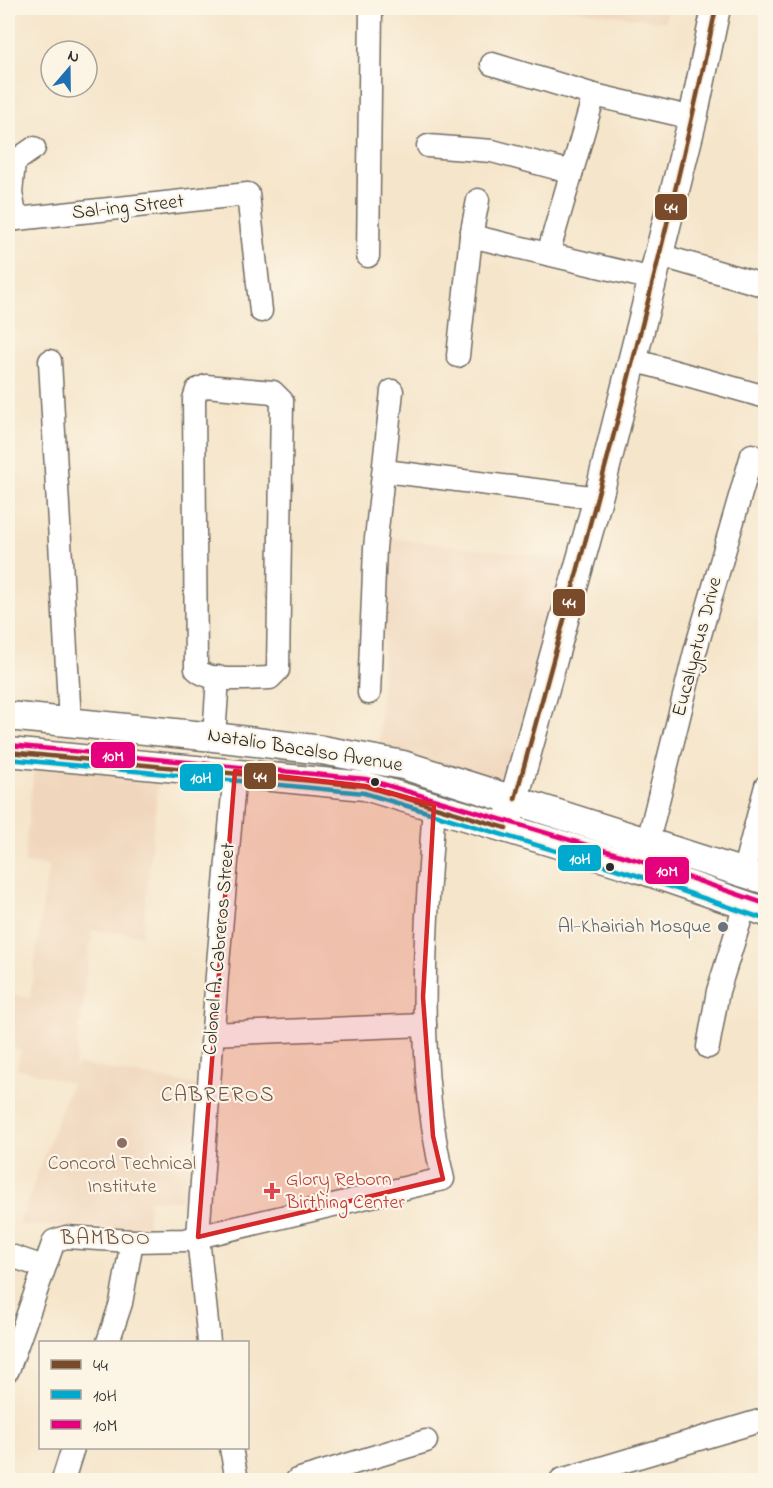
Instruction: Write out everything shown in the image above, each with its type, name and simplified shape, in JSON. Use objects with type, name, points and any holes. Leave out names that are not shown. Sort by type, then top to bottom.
[{"type":"main road","points":[[506,828],[598,498],[693,118],[716,8]]},
{"type":"main road","name":"Natalio Bacalso Avenue","points":[[8,716],[322,750],[403,765],[648,841],[754,877]]},
{"type":"main road","points":[[8,733],[279,758]]},
{"type":"main road","name":"Natalio Bacalso Avenue","points":[[8,752],[235,771],[365,786],[759,904]]},
{"type":"main road","points":[[601,841],[759,904]]},
{"type":"street","points":[[368,256],[371,8]]},
{"type":"street","points":[[492,64],[594,94],[693,118]]},
{"type":"street","points":[[548,254],[594,94]]},
{"type":"street","points":[[428,146],[492,151],[571,172]]},
{"type":"street","points":[[12,220],[14,162],[34,148]]},
{"type":"street","name":"Sal-ing Street","points":[[12,220],[248,194],[261,311]]},
{"type":"street","points":[[458,356],[471,236],[478,200]]},
{"type":"street","points":[[471,236],[548,254],[656,267],[765,286]]},
{"type":"street","points":[[633,360],[765,397]]},
{"type":"street","points":[[50,361],[70,722]]},
{"type":"street","points":[[206,386],[273,392],[282,401],[278,670],[270,678],[218,677],[196,669],[194,399],[198,390],[206,386]]},
{"type":"street","points":[[369,693],[375,548],[392,391]]},
{"type":"street","name":"Eucalyptus Drive","points":[[648,841],[695,652],[752,455]]},
{"type":"street","points":[[385,471],[598,498]]},
{"type":"street","points":[[214,737],[218,677]]},
{"type":"street","name":"Colonel A. Cabreros Street","points":[[209,1341],[198,1237],[212,1034],[235,771]]},
{"type":"street","points":[[754,877],[765,786]]},
{"type":"street","points":[[8,1370],[54,1241],[66,1238],[162,1242],[198,1237],[443,1179],[433,1136],[424,1025],[423,967],[434,805]]},
{"type":"street","points":[[708,1047],[718,991],[759,904]]},
{"type":"street","points":[[212,1034],[424,1025]]},
{"type":"street","points":[[108,1341],[121,1303],[132,1241]]},
{"type":"street","points":[[8,1255],[44,1267]]},
{"type":"street","points":[[561,1480],[765,1419]]},
{"type":"street","points":[[297,1480],[426,1441]]},
{"type":"street","points":[[63,1480],[73,1449]]},
{"type":"street","points":[[231,1449],[237,1480]]},
{"type":"highlighted area","points":[[235,771],[365,786],[434,805],[423,997],[433,1136],[443,1179],[198,1237]]},
{"type":"shaded area","points":[[558,8],[667,8],[665,22]]},
{"type":"shaded area","points":[[387,538],[567,559],[509,769],[499,778],[475,778],[379,752]]},
{"type":"shaded area","points":[[34,765],[159,776],[142,935],[92,930],[74,1071],[78,1064],[202,1086],[187,1200],[149,1200],[148,1229],[19,1225],[71,1083],[17,1068],[21,1050],[8,1047],[8,994],[30,999],[48,866],[24,863]]},
{"type":"tunnel","points":[[279,758],[371,773],[476,801]]},
{"type":"transit line","name":"44","points":[[515,799],[647,306],[716,8]]},
{"type":"transit line","name":"10M","points":[[9,745],[366,779],[640,861],[766,904]]},
{"type":"transit line","name":"44","points":[[8,752],[365,786],[506,828]]},
{"type":"transit line","name":"10H","points":[[8,759],[364,793],[636,875],[764,919]]},
{"type":"place","name":"Al-Khairiah Mosque","points":[[723,927]]},
{"type":"place","name":"Concord Technical Institute","points":[[122,1143]]},
{"type":"place","name":"Glory Reborn Birthing Center","points":[[272,1191]]},
{"type":"district","name":"CABREROS","points":[[218,1096]]},
{"type":"district","name":"BAMBOO","points":[[106,1239]]}]
